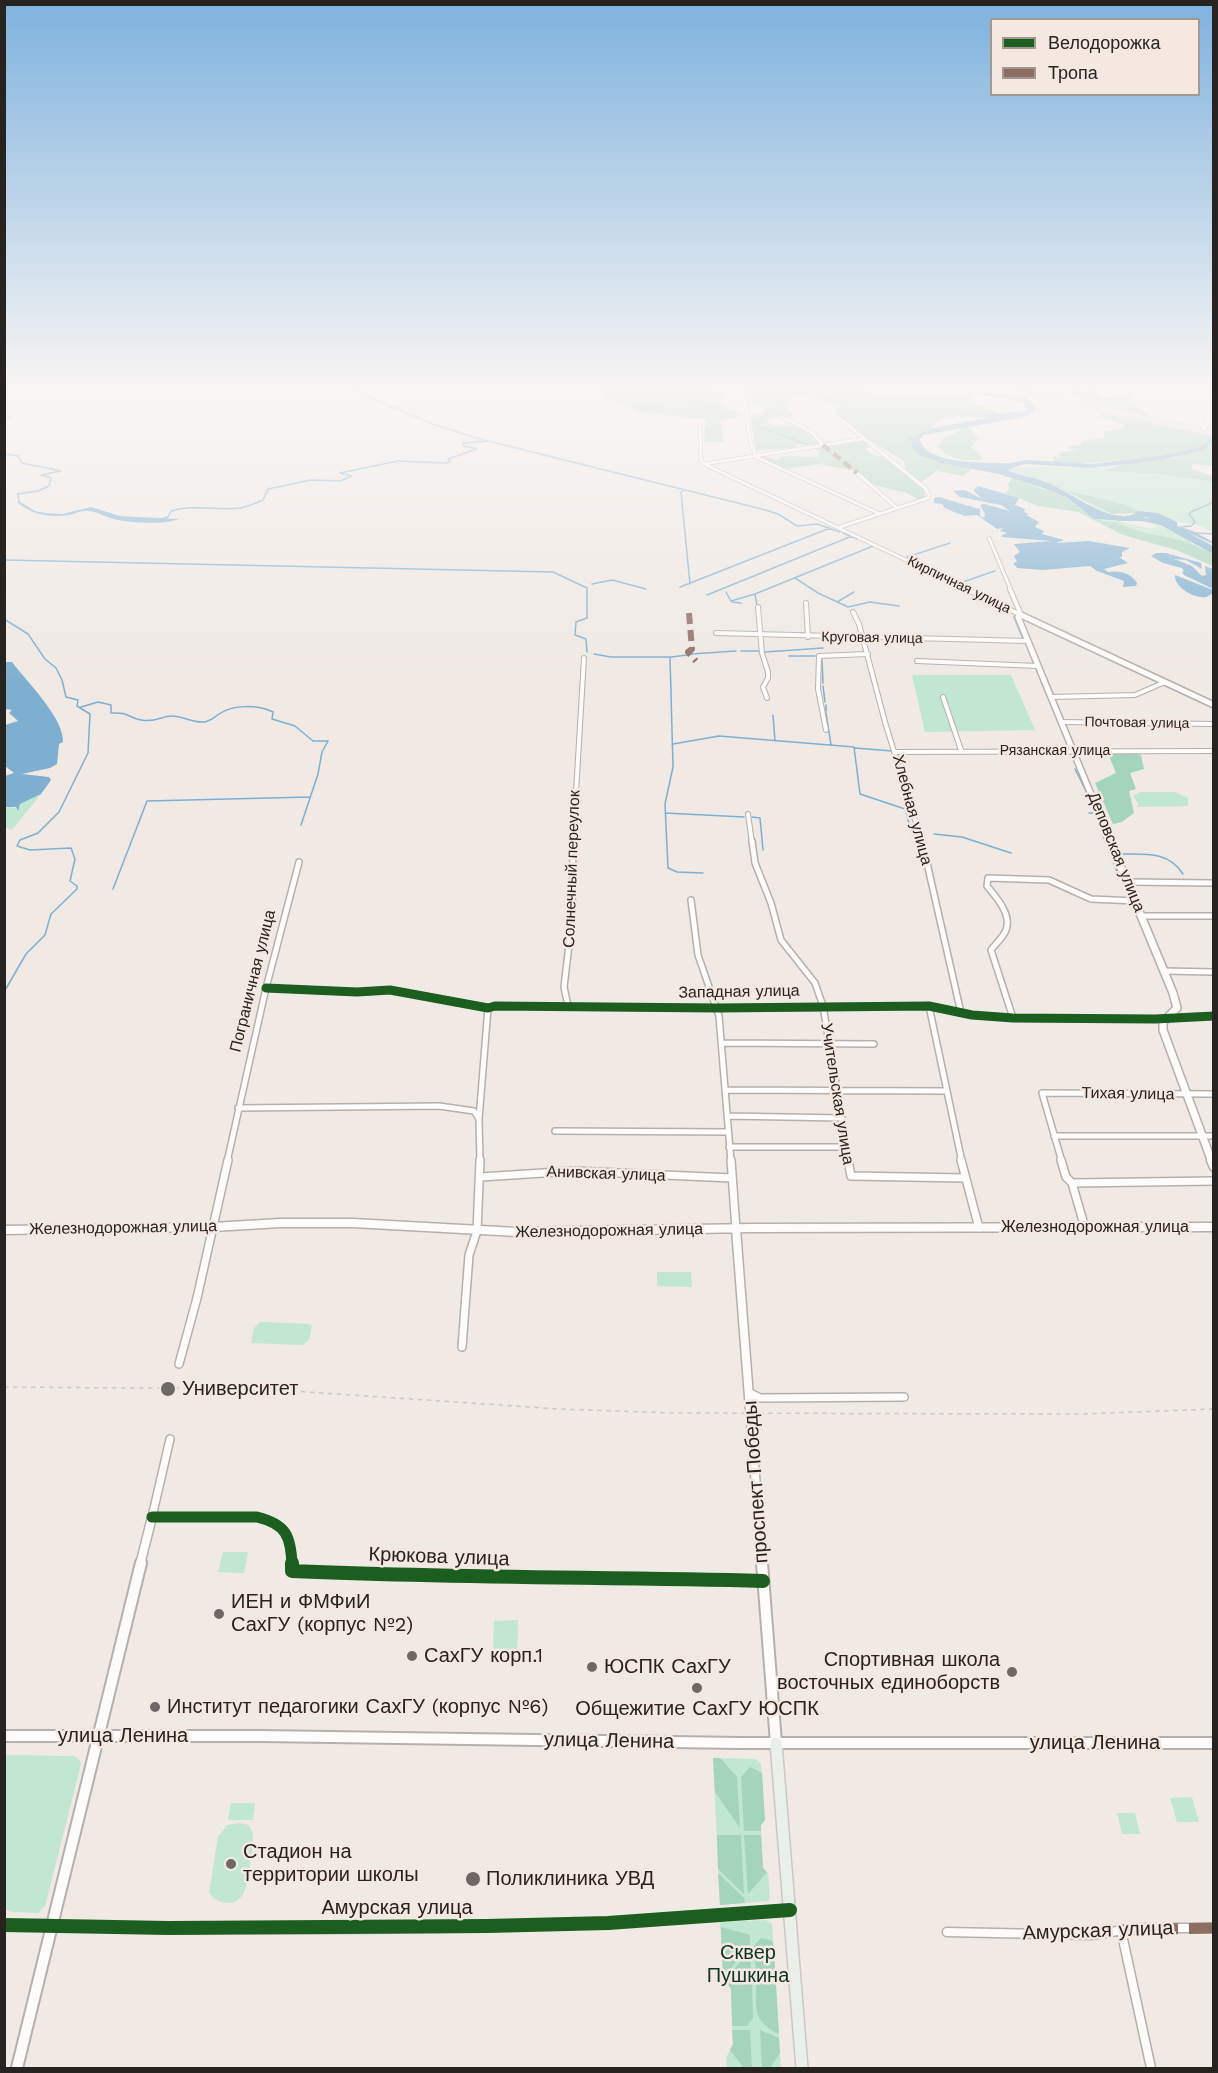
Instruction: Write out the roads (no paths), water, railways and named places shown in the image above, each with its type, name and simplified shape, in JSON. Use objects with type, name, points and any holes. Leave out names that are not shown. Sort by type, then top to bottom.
[{"type":"main road","name":"Деповская улица","points":[[1021,615],[1018,616],[1176,1004],[1175,1011],[1163,1022],[1163,1030],[1214,1167]]},
{"type":"main road","name":"Кирпичная улица","points":[[1021,615],[1214,705]]},
{"type":"main road","name":"Железнодорожная улица","points":[[4,1230],[213,1227],[280,1223],[353,1223],[477,1231],[600,1232],[736,1228],[1214,1227]]},
{"type":"main road","name":"проспект Победы","points":[[736,1228],[802,2068]]},
{"type":"main road","points":[[17,2068],[152,1517]]},
{"type":"main road","name":"улица Ленина","points":[[4,1736],[776,1743],[1214,1743]]},
{"type":"street","name":"Кирпичная улица","points":[[753,487],[1021,615]]},
{"type":"street","points":[[821,487],[880,514]]},
{"type":"street","points":[[873,487],[897,508]]},
{"type":"street","points":[[840,527],[928,498],[929,495],[923,487]]},
{"type":"street","name":"Деповская улица","points":[[989,538],[1021,615]]},
{"type":"street","points":[[806,603],[808,637]]},
{"type":"street","points":[[758,607],[759,634],[768,672],[768,678],[763,687],[767,698]]},
{"type":"street","name":"Хлебная улица","points":[[853,612],[868,654],[885,722],[919,830],[961,1013]]},
{"type":"street","name":"Круговая улица","points":[[716,633],[863,639],[1028,641]]},
{"type":"street","points":[[826,730],[819,689],[819,656],[868,654]]},
{"type":"street","name":"Солнечный переулок","points":[[568,1006],[564,987],[572,919],[573,812],[584,658]]},
{"type":"street","points":[[917,661],[1038,666]]},
{"type":"street","points":[[1051,697],[1135,695],[1165,682]]},
{"type":"street","points":[[944,697],[961,750]]},
{"type":"street","name":"Почтовая улица","points":[[1061,722],[1214,724]]},
{"type":"street","name":"Рязанская улица","points":[[896,752],[1214,751]]},
{"type":"street","name":"Учительская улица","points":[[748,814],[755,863],[771,903],[781,940],[815,983],[823,1006],[851,1176],[965,1178]]},
{"type":"street","name":"Пограничная улица","points":[[179,1364],[213,1227],[266,988],[299,862]]},
{"type":"street","points":[[1013,1018],[991,950],[1006,931],[1005,916],[1000,903],[987,886],[988,878],[1049,880],[1091,899],[1136,901]]},
{"type":"street","points":[[1127,882],[1214,883]]},
{"type":"street","name":"проспект Победы","points":[[691,900],[698,955],[713,1003],[717,1008],[722,1043],[736,1228]]},
{"type":"street","points":[[1142,916],[1214,916]]},
{"type":"street","points":[[1164,971],[1214,972]]},
{"type":"street","name":"Западная улица","points":[[266,988],[357,992],[390,990],[488,1008],[495,1006],[717,1008],[928,1006],[961,1013],[1013,1018],[1214,1016]]},
{"type":"street","points":[[928,1006],[965,1178],[979,1228]]},
{"type":"street","points":[[462,1347],[469,1256],[477,1231],[481,1177],[479,1119],[488,1008]]},
{"type":"street","points":[[722,1043],[874,1044]]},
{"type":"street","points":[[726,1089],[838,1092],[946,1091]]},
{"type":"street","name":"Тихая улица","points":[[1054,1136],[1042,1093],[1214,1094]]},
{"type":"street","points":[[238,1108],[439,1106],[474,1111],[479,1119]]},
{"type":"street","points":[[727,1116],[842,1118]]},
{"type":"street","points":[[555,1131],[728,1132]]},
{"type":"street","points":[[1085,1228],[1072,1183],[1066,1177],[1054,1136],[1214,1136]]},
{"type":"street","points":[[729,1147],[845,1147]]},
{"type":"street","name":"Анивская улица","points":[[481,1177],[511,1173],[554,1172],[732,1178]]},
{"type":"street","points":[[1072,1183],[1214,1181]]},
{"type":"street","points":[[750,1393],[760,1398],[904,1397]]},
{"type":"street","points":[[152,1517],[170,1439]]},
{"type":"street","name":"Крюкова улица","points":[[152,1517],[273,1519],[281,1524],[291,1544],[292,1570],[434,1577],[596,1577],[764,1581]]},
{"type":"street","name":"Амурская улица","points":[[4,1925],[169,1928],[487,1926],[608,1923],[790,1910]]},
{"type":"street","name":"Амурская улица","points":[[947,1932],[1092,1935],[1136,1928],[1214,1928]]},
{"type":"street","points":[[1121,1930],[1151,2068]]},
{"type":"water","points":[[981,487],[1019,498],[1015,505],[1025,509],[1024,512],[1029,514],[1026,515],[1039,522],[1035,527],[1044,531],[1042,534],[1064,540],[1056,543],[1089,541],[1130,548],[1122,552],[1122,557],[1119,557],[1128,563],[1104,569],[1108,572],[1116,571],[1128,575],[1137,583],[1136,586],[1123,587],[1124,581],[1090,566],[1043,570],[1017,568],[1013,563],[1017,562],[1014,556],[1020,552],[1014,544],[1051,541],[1002,537],[1007,533],[1000,531],[1003,528],[997,529],[977,515],[965,516],[945,508],[942,504],[934,503],[934,498],[939,497],[980,509],[980,516],[984,518],[985,514],[980,505],[1010,511],[1001,505],[960,497],[953,491],[965,490],[982,499],[973,490]]},
{"type":"water","points":[[1040,487],[1056,487],[1093,507],[1118,516],[1129,516],[1138,511],[1158,513],[1177,522],[1177,526],[1193,531],[1213,542],[1213,544],[1185,531],[1213,546],[1213,554],[1146,517],[1138,517],[1129,521],[1094,519],[1066,497]]},
{"type":"water","points":[[17,502],[35,511],[45,513],[62,514],[91,507],[120,516],[179,519],[157,523],[132,522],[86,511],[70,515],[48,516],[29,510]]},
{"type":"water","points":[[1156,553],[1166,553],[1201,563],[1202,569],[1186,560],[1174,559],[1192,566],[1202,576],[1206,575],[1205,566],[1213,569],[1213,589],[1184,575],[1182,568],[1163,563],[1151,556]]},
{"type":"water","points":[[1175,575],[1213,590],[1213,593],[1206,597],[1191,594],[1181,588]]},
{"type":"water","points":[[5,662],[12,662],[44,700],[58,722],[63,742],[59,744],[57,764],[50,768],[22,774],[49,777],[51,780],[41,794],[20,804],[18,811],[16,807],[5,807],[5,776],[14,773],[5,766],[5,725],[18,721],[9,713],[12,710],[5,709]]},
{"type":"waterway","points":[[19,502],[18,494],[38,491],[47,487]]},
{"type":"waterway","points":[[158,520],[168,517],[171,511],[180,509],[231,509],[252,505],[263,500],[268,489],[279,487]]},
{"type":"waterway","points":[[672,487],[778,514],[797,526],[817,524],[829,528]]},
{"type":"waterway","points":[[683,491],[681,492],[690,583]]},
{"type":"waterway","points":[[1181,527],[1191,526],[1195,522],[1189,514],[1191,512],[1214,502]]},
{"type":"waterway","points":[[1118,519],[1142,519],[1165,524]]},
{"type":"waterway","points":[[690,583],[829,528]]},
{"type":"waterway","points":[[829,528],[840,532]]},
{"type":"waterway","points":[[843,533],[851,536]]},
{"type":"waterway","points":[[1196,533],[1214,534]]},
{"type":"waterway","points":[[707,595],[851,536]]},
{"type":"waterway","points":[[851,536],[857,539]]},
{"type":"waterway","points":[[907,557],[950,543]]},
{"type":"waterway","points":[[755,594],[873,546]]},
{"type":"waterway","points":[[4,560],[553,572],[587,588],[587,618],[576,622],[575,635],[586,639],[587,652]]},
{"type":"waterway","points":[[960,583],[995,571]]},
{"type":"waterway","points":[[795,578],[837,602]]},
{"type":"waterway","points":[[592,584],[612,580],[646,589]]},
{"type":"waterway","points":[[680,587],[690,583]]},
{"type":"waterway","points":[[726,592],[731,601],[755,594]]},
{"type":"waterway","points":[[837,602],[854,592]]},
{"type":"waterway","points":[[755,594],[757,606]]},
{"type":"waterway","points":[[732,602],[741,603]]},
{"type":"waterway","points":[[837,602],[848,607],[870,602],[899,606]]},
{"type":"waterway","points":[[1014,617],[1023,639]]},
{"type":"waterway","points":[[4,619],[28,634],[45,659],[56,668],[66,697],[78,700],[77,706],[90,714],[88,753],[59,812],[38,833],[20,840],[17,846],[30,850],[71,848],[75,859],[70,881],[77,886],[77,889],[51,914],[45,935],[26,954],[4,992]]},
{"type":"waterway","points":[[765,652],[823,648]]},
{"type":"waterway","points":[[691,654],[736,651]]},
{"type":"waterway","points":[[741,651],[760,651]]},
{"type":"waterway","points":[[594,654],[611,657],[670,657],[673,767],[665,804],[665,813]]},
{"type":"waterway","points":[[671,657],[687,655]]},
{"type":"waterway","points":[[789,656],[815,656]]},
{"type":"waterway","points":[[822,660],[823,683]]},
{"type":"waterway","points":[[823,686],[825,702]]},
{"type":"waterway","points":[[81,707],[98,702],[111,705],[111,713],[125,714],[141,720],[172,716],[200,722],[208,721],[231,708],[253,707],[273,712],[272,719],[295,726],[313,741],[328,741],[322,752],[318,774],[301,825]]},
{"type":"waterway","points":[[826,705],[826,711]]},
{"type":"waterway","points":[[826,713],[831,745]]},
{"type":"waterway","points":[[773,715],[775,741]]},
{"type":"waterway","points":[[673,744],[719,736],[775,741]]},
{"type":"waterway","points":[[775,741],[854,747],[860,794],[905,809],[912,834]]},
{"type":"waterway","points":[[855,748],[892,751]]},
{"type":"waterway","points":[[1075,769],[1088,795]]},
{"type":"waterway","points":[[113,889],[147,801],[310,797]]},
{"type":"waterway","points":[[665,813],[744,817]]},
{"type":"waterway","points":[[665,813],[668,868],[677,872],[703,873]]},
{"type":"waterway","points":[[1089,813],[1096,813],[1099,823]]},
{"type":"waterway","points":[[752,817],[760,818],[763,850]]},
{"type":"waterway","points":[[1100,826],[1105,842]]},
{"type":"waterway","points":[[934,834],[962,837],[1011,853]]},
{"type":"waterway","points":[[1107,846],[1119,877]]},
{"type":"waterway","points":[[1123,854],[1164,858],[1183,874]]},
{"type":"railway","points":[[4,1387],[263,1389],[559,1409],[674,1413],[1082,1414],[1214,1409]]},
{"type":"place","name":"Университет","points":[[168,1389]]},
{"type":"place","name":"ИЕН и ФМФиИ СахГУ (корпус №2)","points":[[219,1614]]},
{"type":"place","name":"СахГУ корп.1","points":[[412,1656]]},
{"type":"place","name":"ЮСПК СахГУ","points":[[592,1667]]},
{"type":"place","name":"Спортивная школа восточных единоборств","points":[[1012,1672]]},
{"type":"place","name":"Общежитие СахГУ ЮСПК","points":[[697,1688]]},
{"type":"place","name":"Институт педагогики СахГУ (корпус №6)","points":[[155,1707]]},
{"type":"place","name":"Стадион на территории школы","points":[[231,1864]]},
{"type":"place","name":"Поликлиника УВД","points":[[473,1879]]},
{"type":"park label","name":"Сквер Пушкина","points":[[748,1964]]}]
